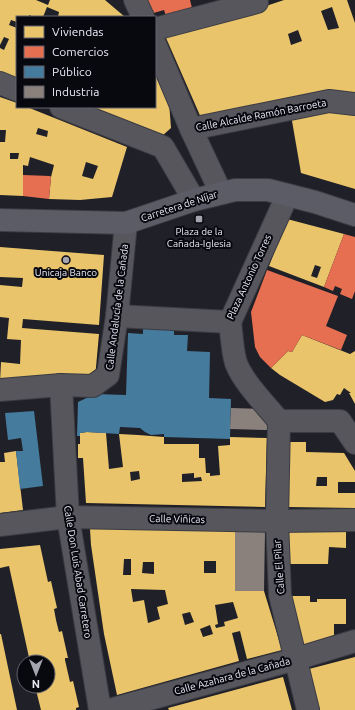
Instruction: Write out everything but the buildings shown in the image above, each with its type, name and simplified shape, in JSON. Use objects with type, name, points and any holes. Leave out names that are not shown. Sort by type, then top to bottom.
[{"type":"main road","name":"Carretera de Níjar","points":[[0,220],[126,223],[194,200],[235,190],[268,190],[315,202],[355,215]]},
{"type":"street","points":[[135,0],[143,16]]},
{"type":"street","points":[[156,29],[256,2],[256,0]]},
{"type":"street","points":[[156,46],[191,129],[221,193]]},
{"type":"street","points":[[0,83],[16,90]]},
{"type":"street","name":"Calle Alcalde Ramón Barroeta","points":[[191,129],[329,101],[355,104]]},
{"type":"street","points":[[64,108],[163,147],[194,200]]},
{"type":"street","name":"Plaza Antonio Torres","points":[[117,316],[230,322],[287,196]]},
{"type":"street","name":"Calle Andalucía de la Cañada","points":[[0,390],[61,385],[93,386],[108,375],[117,316],[126,223]]},
{"type":"street","points":[[230,322],[234,356],[241,375],[279,422],[340,421],[355,443]]},
{"type":"street","name":"Calle Don Luis Abad Carretero","points":[[61,385],[68,517],[100,710]]},
{"type":"street","name":"Calle El Pilar","points":[[279,422],[276,521],[280,595],[308,710]]},
{"type":"street","name":"Calle Viñicas","points":[[0,525],[68,517],[276,521],[355,520]]},
{"type":"street","name":"Calle Azahara de la Cañada","points":[[109,710],[296,659],[355,641]]},
{"type":"place","name":"Plaza de la Cañada-Iglesia","points":[[199,219]]},
{"type":"place","name":"Unicaja Banco","points":[[66,260]]}]
